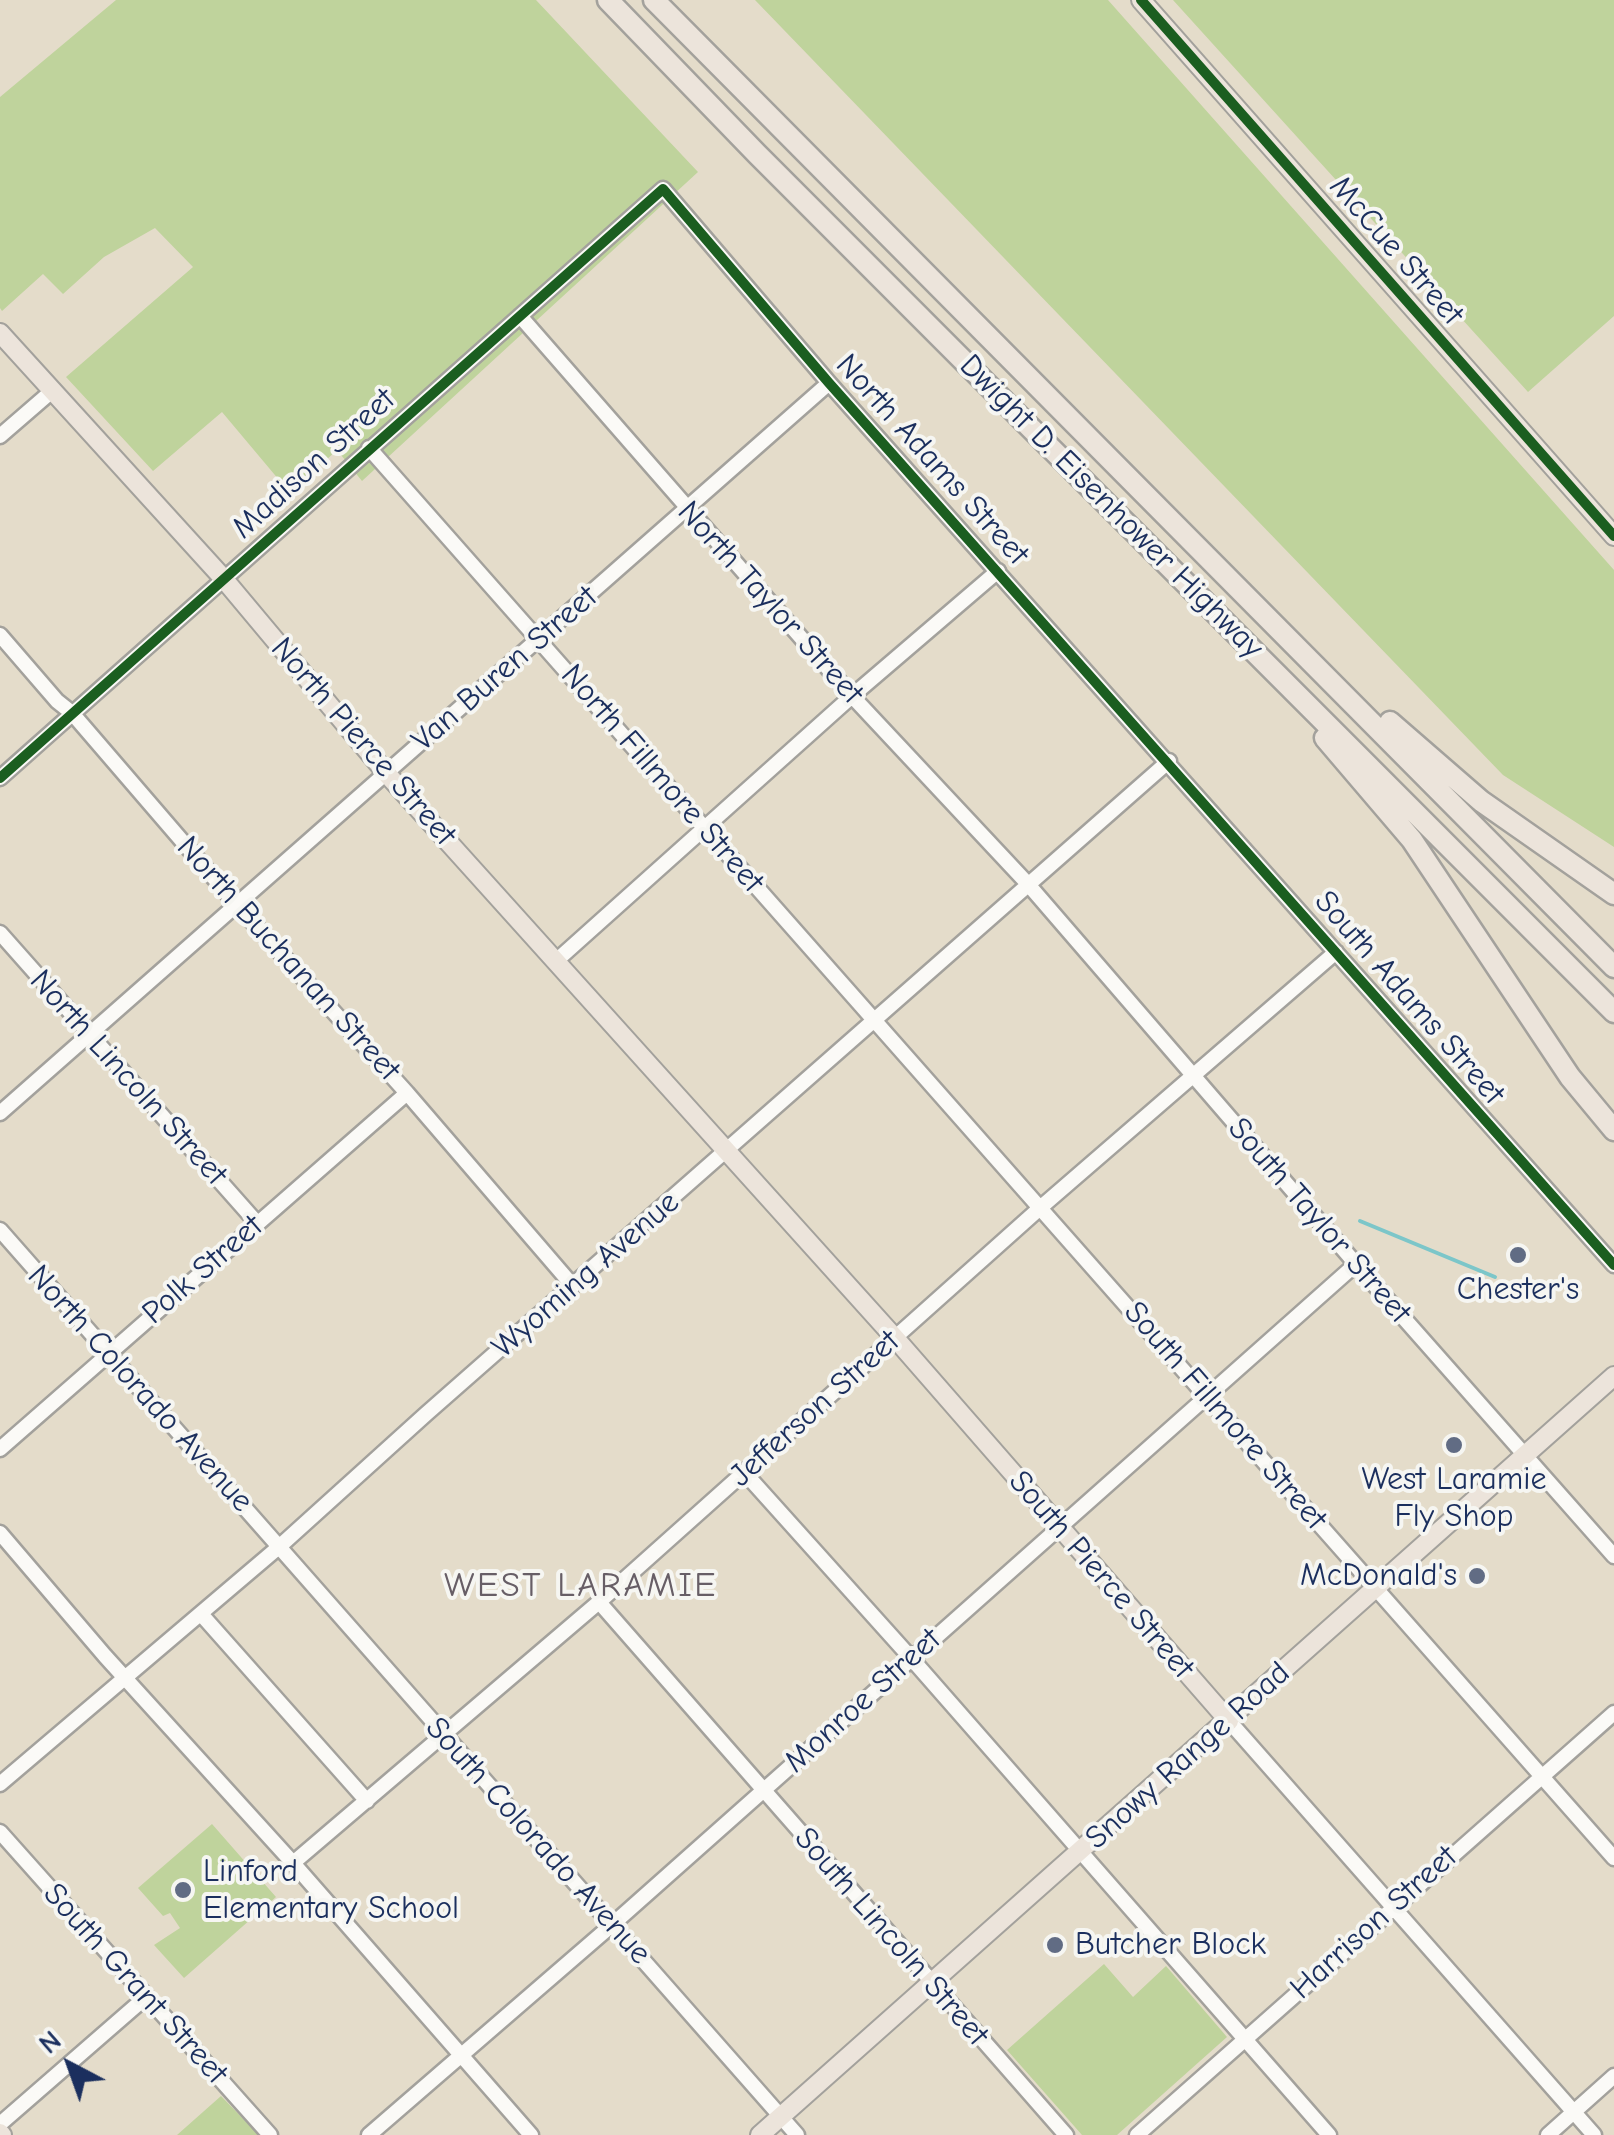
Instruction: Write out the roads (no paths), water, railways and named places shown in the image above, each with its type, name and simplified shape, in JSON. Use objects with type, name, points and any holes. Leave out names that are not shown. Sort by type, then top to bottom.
[{"type":"highway","name":"Dwight D. Eisenhower Highway","points":[[608,0],[1614,1012]]},
{"type":"highway","name":"Dwight D. Eisenhower Highway","points":[[654,0],[1614,967]]},
{"type":"highway","points":[[1192,538],[1428,758],[1481,801],[1614,894]]},
{"type":"highway","points":[[1209,604],[1412,840],[1570,1077],[1614,1130]]},
{"type":"main road","name":"McCue Street","points":[[1141,0],[1614,536]]},
{"type":"main road","name":"North Pierce Street","points":[[0,333],[222,578],[386,774],[725,1153]]},
{"type":"main road","name":"South Pierce Street","points":[[725,1153],[894,1338],[1229,1720]]},
{"type":"main road","name":"Snowy Range Road","points":[[760,2135],[1614,1376]]},
{"type":"street","name":"Madison Street","points":[[0,778],[663,189]]},
{"type":"street","name":"North Adams Street","points":[[663,189],[829,384],[1168,761]]},
{"type":"street","name":"North Taylor Street","points":[[520,316],[852,696],[1027,884]]},
{"type":"street","name":"Van Buren Street","points":[[0,1114],[829,384]]},
{"type":"street","points":[[0,436],[52,391]]},
{"type":"street","name":"North Fillmore Street","points":[[369,448],[874,1020]]},
{"type":"street","points":[[556,961],[998,571]]},
{"type":"street","name":"North Buchanan Street","points":[[0,635],[57,701],[72,712],[573,1286]]},
{"type":"street","name":"Wyoming Avenue","points":[[0,1784],[280,1546],[1168,761]]},
{"type":"street","name":"South Adams Street","points":[[1168,761],[1614,1265]]},
{"type":"street","name":"South Taylor Street","points":[[1027,884],[1614,1556]]},
{"type":"street","name":"North Lincoln Street","points":[[0,933],[257,1222]]},
{"type":"street","name":"Jefferson Street","points":[[293,1863],[599,1602],[1040,1208],[1336,952]]},
{"type":"street","name":"South Fillmore Street","points":[[874,1020],[1614,1858]]},
{"type":"street","name":"Polk Street","points":[[0,1449],[407,1093]]},
{"type":"street","name":"North Colorado Avenue","points":[[0,1230],[280,1546]]},
{"type":"street","name":"Monroe Street","points":[[369,2135],[613,1924],[1356,1264]]},
{"type":"street","points":[[744,1472],[1328,2135]]},
{"type":"street","points":[[0,1533],[124,1678],[532,2135]]},
{"type":"street","name":"South Colorado Avenue","points":[[280,1546],[797,2135]]},
{"type":"street","name":"South Lincoln Street","points":[[599,1602],[1066,2135]]},
{"type":"street","points":[[201,1614],[368,1800]]},
{"type":"street","name":"Harrison Street","points":[[1138,2135],[1614,1713]]},
{"type":"street","name":"South Pierce Street","points":[[1229,1720],[1594,2135]]},
{"type":"street","name":"South Grant Street","points":[[0,1832],[270,2135]]},
{"type":"street","points":[[0,2124],[146,1997]]},
{"type":"street","points":[[1548,2135],[1614,2076]]},
{"type":"waterway","points":[[1360,1221],[1495,1277]]},
{"type":"place","name":"Chester's","points":[[1518,1255]]},
{"type":"place","name":"West Laramie Fly Shop","points":[[1454,1445]]},
{"type":"place","name":"McDonald's","points":[[1477,1576]]},
{"type":"place","name":"Linford Elementary School","points":[[183,1890]]},
{"type":"place","name":"Butcher Block","points":[[1055,1945]]},
{"type":"district","name":"WEST LARAMIE","points":[[581,1586]]}]
